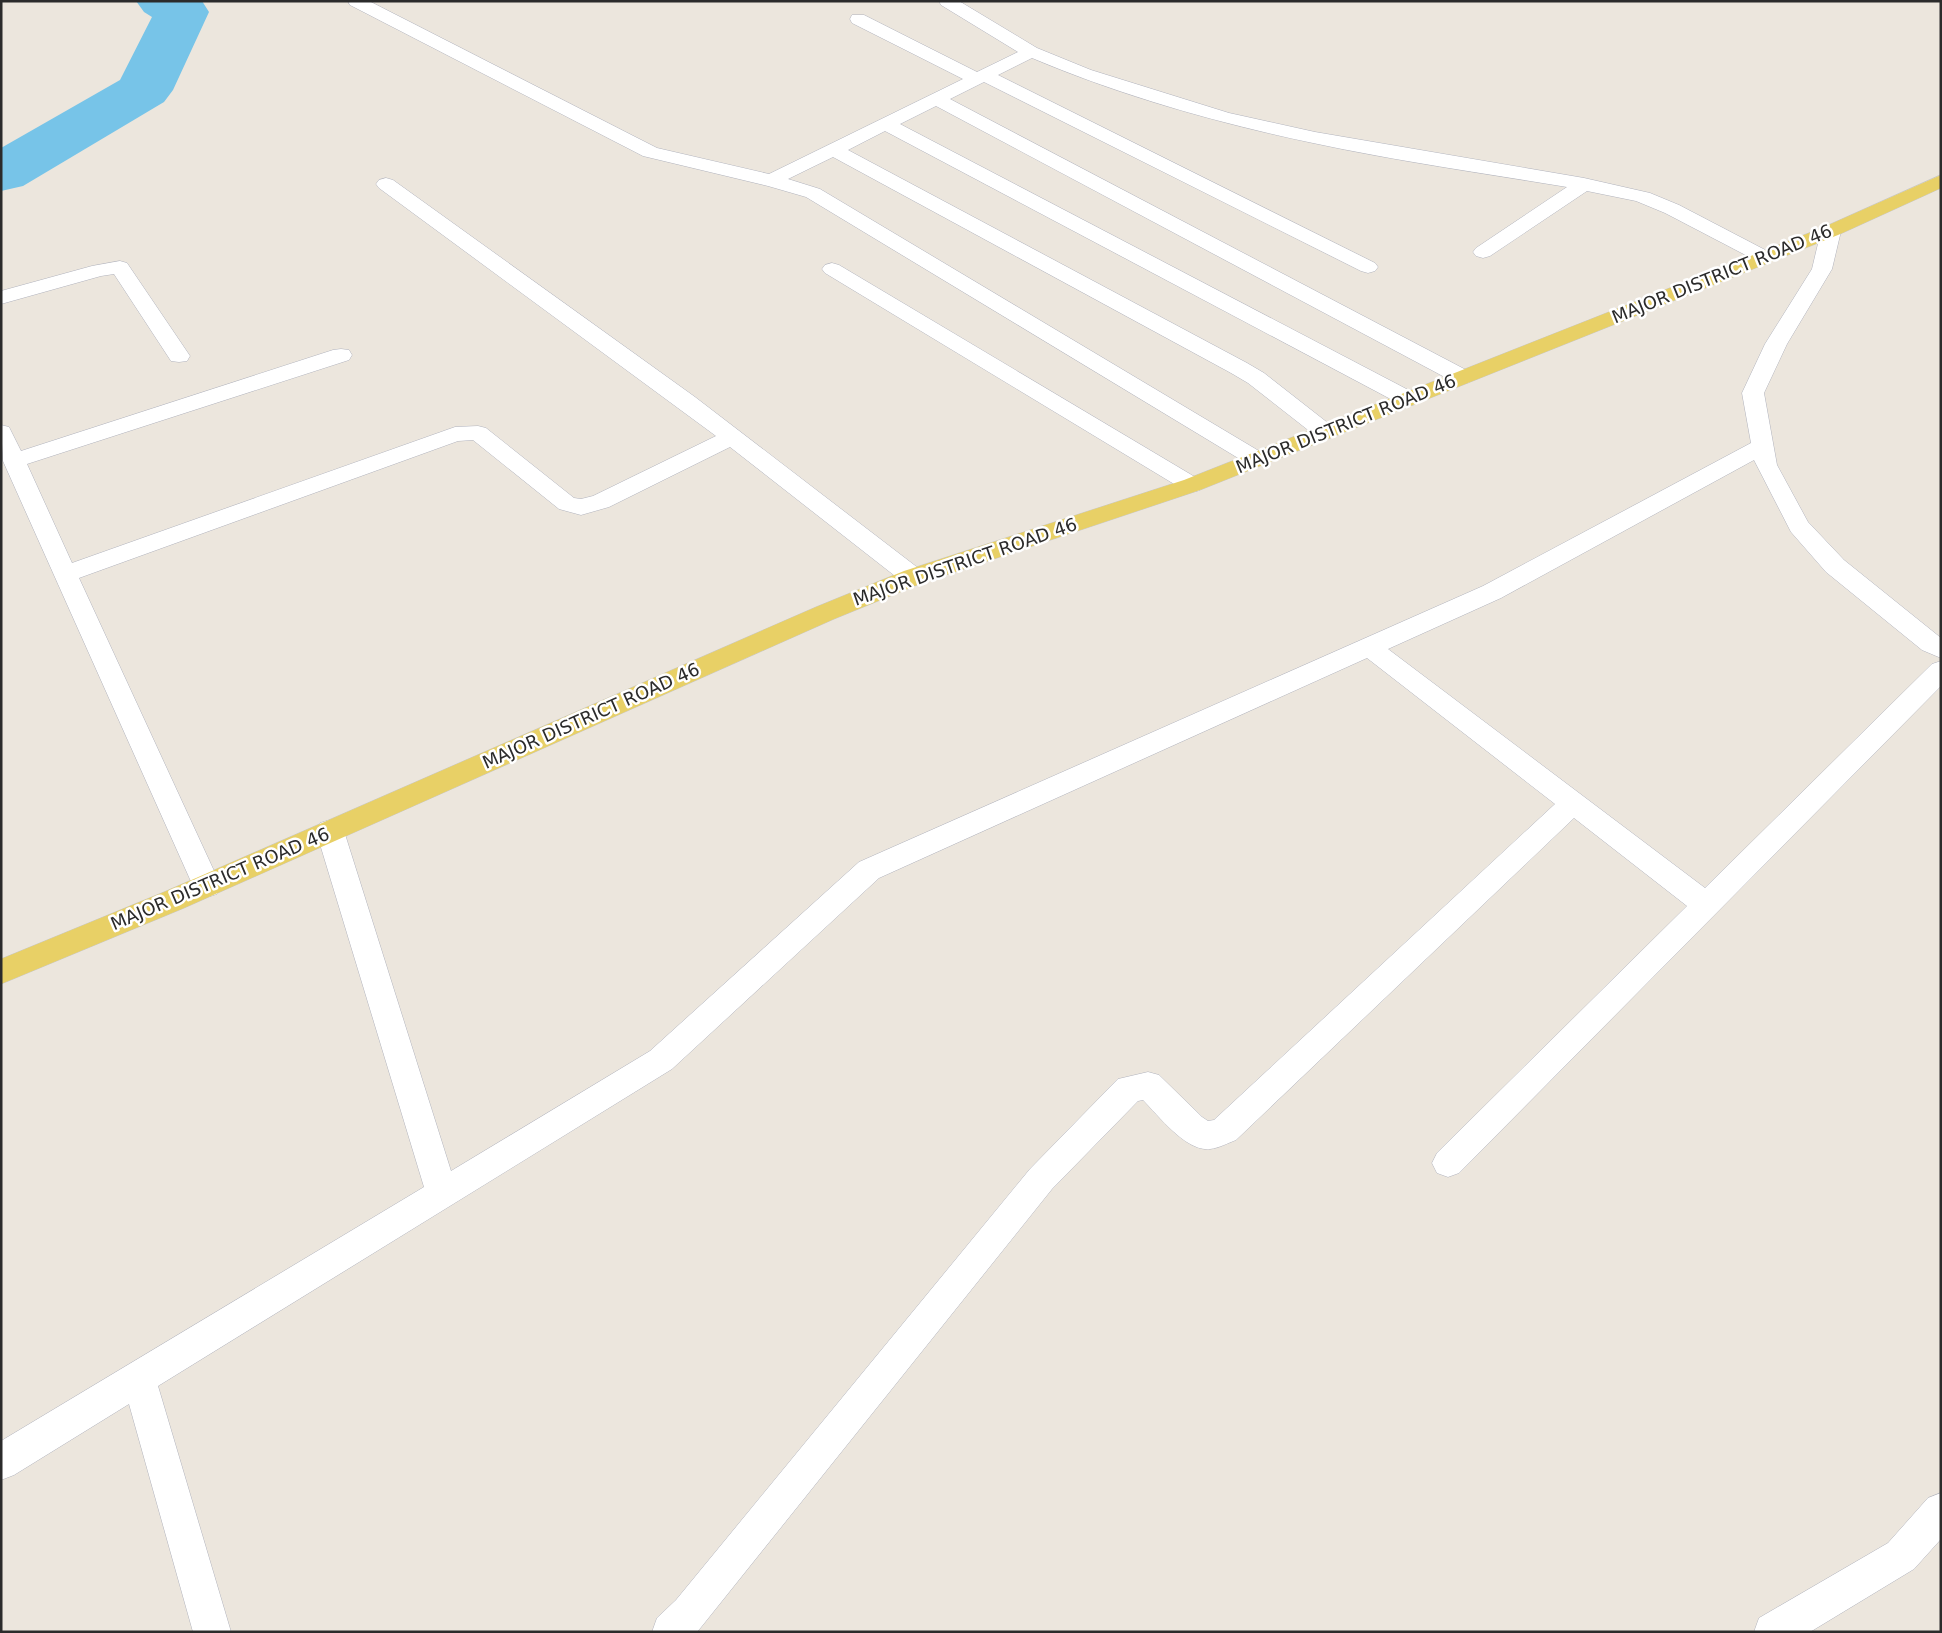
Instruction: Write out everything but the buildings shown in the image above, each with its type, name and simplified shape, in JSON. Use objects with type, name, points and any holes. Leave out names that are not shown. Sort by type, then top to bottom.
[{"type":"main road","name":"MAJOR DISTRICT ROAD 46","points":[[1,972],[207,886],[878,591],[913,577],[1192,485],[1831,231],[1941,181]]},
{"type":"street","points":[[356,1],[650,152],[674,160],[772,180],[813,193],[1256,459]]},
{"type":"street","points":[[947,1],[1031,52],[1085,74],[1224,117],[1268,128],[1315,138],[1584,184],[1643,197],[1672,209],[1764,258]]},
{"type":"street","points":[[858,19],[981,77],[1368,267]]},
{"type":"street","points":[[772,180],[1031,52]]},
{"type":"street","points":[[936,99],[1462,377]]},
{"type":"street","points":[[886,124],[1408,399]]},
{"type":"street","points":[[834,150],[1256,378],[1325,432]]},
{"type":"street","points":[[386,184],[732,437],[913,577]]},
{"type":"street","points":[[1483,252],[1584,184]]},
{"type":"street","points":[[1831,231],[1822,269],[1776,344],[1753,393],[1766,465],[1800,526],[1835,566],[1931,644],[1941,649]]},
{"type":"street","points":[[1,298],[99,270],[120,267],[179,356]]},
{"type":"street","points":[[832,269],[1192,485]]},
{"type":"street","points":[[14,461],[341,356]]},
{"type":"street","points":[[1,432],[207,886]]},
{"type":"street","points":[[66,574],[455,434],[478,433],[567,504],[581,507],[601,502],[732,437]]},
{"type":"street","points":[[1,1462],[661,1060],[869,870],[1492,592],[1763,446]]},
{"type":"street","points":[[1368,647],[1707,904]]},
{"type":"street","points":[[1448,1163],[1941,670]]},
{"type":"street","points":[[687,1626],[1041,1179],[1129,1089],[1148,1085],[1160,1094],[1195,1131],[1208,1136],[1225,1130],[1573,803]]},
{"type":"street","points":[[330,831],[442,1194]]},
{"type":"street","points":[[139,1379],[212,1632]]},
{"type":"street","points":[[1773,1632],[1901,1556],[1941,1512]]},
{"type":"waterway","points":[[1,173],[144,90],[182,12],[163,1]]}]
